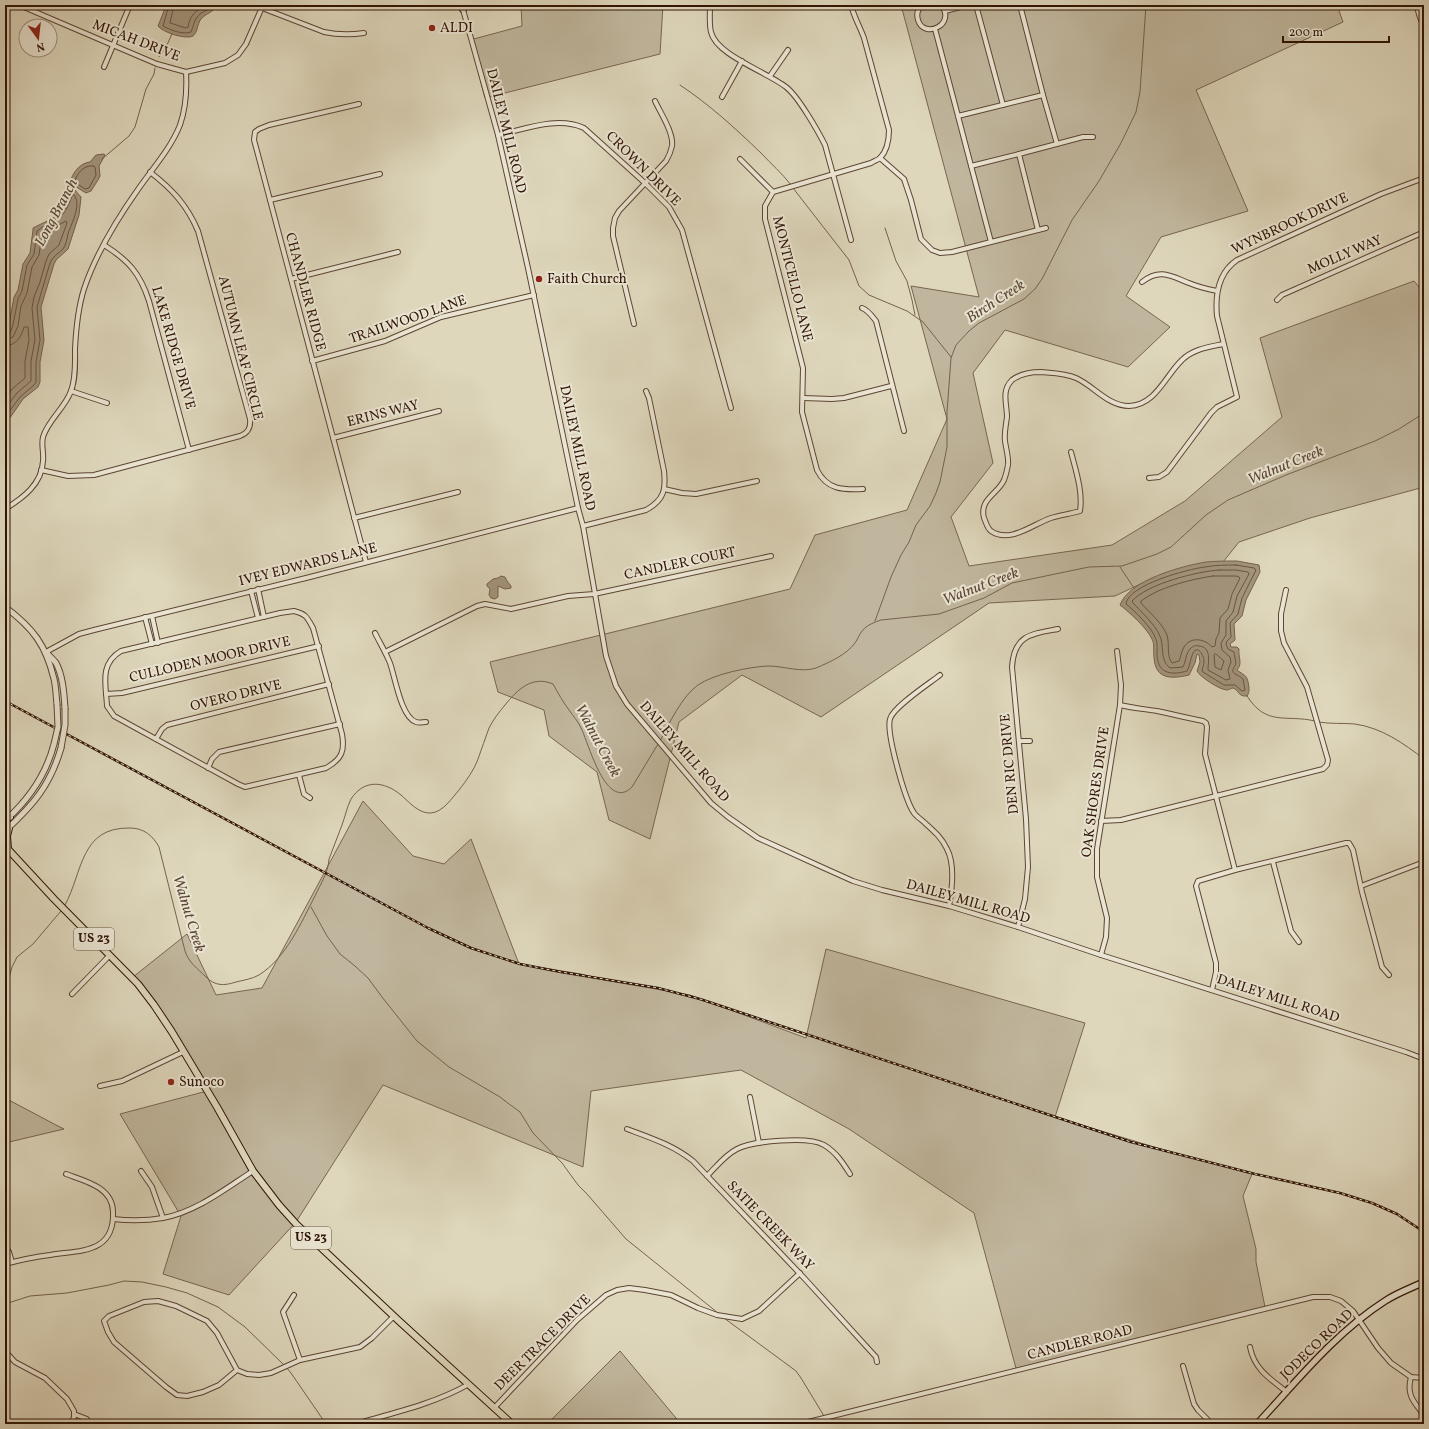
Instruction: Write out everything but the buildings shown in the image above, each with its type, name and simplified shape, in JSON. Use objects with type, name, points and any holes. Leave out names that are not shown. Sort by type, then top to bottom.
[{"type":"main road","points":[[6,848],[7,829]]},
{"type":"main road","name":"US 23","points":[[6,848],[146,994],[172,1032],[182,1052],[217,1107],[253,1171],[262,1184],[298,1226],[449,1368],[495,1407],[512,1424]]},
{"type":"main road","name":"JODECO ROAD","points":[[1257,1424],[1330,1346],[1360,1320],[1387,1300],[1424,1282]]},
{"type":"street","name":"MICAH DRIVE","points":[[19,5],[157,64],[186,72],[225,63],[238,55],[246,44],[262,6]]},
{"type":"street","points":[[104,67],[130,5]]},
{"type":"street","points":[[710,5],[710,31],[716,43],[726,52],[770,76],[791,91],[819,133],[825,145],[851,240]]},
{"type":"street","points":[[740,159],[773,192],[859,167],[880,158],[889,138],[888,130],[867,46],[853,14],[851,5]]},
{"type":"street","points":[[922,5],[917,13],[919,22],[925,28],[934,29],[942,24],[945,16],[945,11],[941,5]]},
{"type":"street","points":[[945,11],[968,5]]},
{"type":"street","points":[[976,5],[1002,106]]},
{"type":"street","points":[[1020,5],[1057,144]]},
{"type":"street","points":[[1417,5],[1424,26]]},
{"type":"street","points":[[262,6],[334,35],[364,33]]},
{"type":"street","name":"DAILEY MILL ROAD","points":[[463,6],[498,135],[534,295],[583,526],[606,656],[616,686],[627,704],[711,803],[758,838],[853,881],[882,890],[949,906],[1018,927],[1424,1059]]},
{"type":"street","points":[[934,29],[991,242]]},
{"type":"street","points":[[770,76],[788,50]]},
{"type":"street","points":[[722,97],[742,61]]},
{"type":"street","points":[[5,509],[20,500],[30,491],[38,480],[43,462],[43,439],[46,431],[71,391],[77,325],[81,302],[90,273],[123,211],[174,139],[180,126],[184,111],[186,98],[186,72]]},
{"type":"street","points":[[958,116],[1043,95]]},
{"type":"street","points":[[634,324],[616,252],[613,228],[615,218],[619,211],[666,161],[672,146],[670,133],[655,101]]},
{"type":"street","name":"CHANDLER RIDGE","points":[[359,104],[259,129],[255,132],[254,140],[366,562]]},
{"type":"street","name":"CROWN DRIVE","points":[[498,135],[564,122],[584,128],[645,183],[669,207],[682,230],[731,408]]},
{"type":"street","points":[[971,166],[1084,137],[1093,137]]},
{"type":"street","points":[[1019,154],[1038,230]]},
{"type":"street","points":[[880,158],[904,180],[921,239],[932,250],[940,253],[952,252],[1046,228]]},
{"type":"street","name":"AUTUMN LEAF CIRCLE","points":[[41,470],[68,476],[94,475],[243,435],[249,430],[250,422],[198,231],[190,214],[176,193],[150,172]]},
{"type":"street","points":[[270,200],[380,174]]},
{"type":"street","name":"WYNBROOK DRIVE","points":[[1149,478],[1159,477],[1167,472],[1210,413],[1217,407],[1237,397],[1217,316],[1217,291],[1225,271],[1230,265],[1237,260],[1381,194],[1424,178]]},
{"type":"street","name":"MONTICELLO LANE","points":[[773,192],[766,206],[765,219],[772,253],[803,368],[802,405],[817,470],[820,477],[826,483],[840,489],[863,489]]},
{"type":"street","name":"MOLLY WAY","points":[[1277,300],[1282,295],[1424,232]]},
{"type":"street","name":"LAKE RIDGE DRIVE","points":[[104,245],[117,253],[130,265],[140,277],[144,285],[190,450]]},
{"type":"street","points":[[291,279],[398,252]]},
{"type":"street","points":[[1142,282],[1147,278],[1164,274],[1172,275],[1203,288],[1217,291]]},
{"type":"street","name":"TRAILWOOD LANE","points":[[312,361],[385,341],[441,317],[534,295]]},
{"type":"street","points":[[862,308],[869,312],[876,321],[891,386],[904,431]]},
{"type":"street","points":[[1071,452],[1079,484],[1081,503],[1080,512],[1051,518],[1018,533],[998,534],[990,530],[985,519],[984,508],[986,501],[998,489],[1004,480],[1007,470],[1008,462],[1004,440],[1007,418],[1005,398],[1006,388],[1013,380],[1024,374],[1036,372],[1066,374],[1082,381],[1115,403],[1127,406],[1137,405],[1149,400],[1182,360],[1193,352],[1223,344]]},
{"type":"street","points":[[803,398],[844,398],[891,386]]},
{"type":"street","points":[[71,391],[107,403]]},
{"type":"street","points":[[583,526],[646,510],[659,501],[664,489],[664,471],[649,398],[646,391]]},
{"type":"street","name":"ERINS WAY","points":[[333,438],[439,411]]},
{"type":"street","points":[[664,489],[682,494],[696,494],[757,481]]},
{"type":"street","points":[[354,518],[458,492]]},
{"type":"street","name":"IVEY EDWARDS LANE","points":[[46,652],[79,634],[578,508]]},
{"type":"street","name":"CANDLER COURT","points":[[385,652],[477,606],[485,604],[512,609],[568,596],[594,594],[771,556]]},
{"type":"street","points":[[258,590],[264,617]]},
{"type":"street","points":[[1101,821],[1121,820],[1323,769],[1327,765],[1328,760],[1307,687],[1284,643],[1281,631],[1281,614],[1286,590]]},
{"type":"street","points":[[251,591],[258,618]]},
{"type":"street","points":[[5,607],[32,630],[46,652],[56,663],[63,687],[65,708],[61,748],[52,774],[43,790],[26,812],[7,829]]},
{"type":"street","points":[[294,611],[304,612],[313,628],[340,724],[344,746],[343,751],[332,765],[326,768],[246,787],[208,768],[114,716],[108,708],[105,673],[108,662],[120,651],[264,617],[294,611]]},
{"type":"street","points":[[152,616],[158,642]]},
{"type":"street","points":[[145,617],[152,644]]},
{"type":"street","name":"DEN RIC DRIVE","points":[[1018,927],[1025,899],[1028,867],[1026,819],[1012,667],[1015,651],[1020,642],[1027,637],[1040,632],[1058,629]]},
{"type":"street","points":[[375,633],[385,652],[393,672],[400,699],[408,714],[417,722],[426,722]]},
{"type":"street","name":"CULLODEN MOOR DRIVE","points":[[106,694],[122,693],[319,646]]},
{"type":"street","name":"OAK SHORES DRIVE","points":[[1101,955],[1106,937],[1107,918],[1097,877],[1096,849],[1120,705],[1120,678],[1117,651]]},
{"type":"street","points":[[7,819],[32,793],[40,780],[50,759],[58,727],[58,704],[54,680],[46,652]]},
{"type":"street","points":[[940,675],[896,709],[890,718],[889,729],[900,777],[914,814],[935,832],[948,850],[952,877],[952,890],[949,906]]},
{"type":"street","name":"OVERO DRIVE","points":[[156,739],[162,729],[167,725],[329,684]]},
{"type":"street","points":[[1120,705],[1129,708],[1157,711],[1178,717],[1203,721],[1206,723],[1207,727],[1204,754],[1235,870]]},
{"type":"street","points":[[208,768],[212,759],[219,752],[340,724]]},
{"type":"street","points":[[1019,741],[1030,741]]},
{"type":"street","points":[[299,774],[304,794],[310,798]]},
{"type":"street","points":[[1212,990],[1216,972],[1216,963],[1196,883],[1201,879],[1235,870],[1349,843],[1353,850],[1382,968],[1389,975]]},
{"type":"street","points":[[1273,862],[1291,931],[1299,942]]},
{"type":"street","points":[[1361,886],[1424,862]]},
{"type":"street","points":[[72,994],[110,955]]},
{"type":"street","points":[[100,1086],[122,1081],[182,1052]]},
{"type":"street","points":[[750,1097],[759,1143]]},
{"type":"street","name":"SATIE CREEK WAY","points":[[627,1129],[660,1141],[681,1152],[693,1161],[800,1273],[876,1357],[877,1362]]},
{"type":"street","points":[[707,1176],[726,1157],[737,1149],[770,1141],[813,1140],[832,1150],[840,1158],[850,1174]]},
{"type":"street","points":[[140,1171],[152,1187],[162,1218]]},
{"type":"street","points":[[113,1219],[133,1221],[162,1218],[191,1209],[253,1171]]},
{"type":"street","points":[[5,1264],[28,1258],[79,1252],[93,1248],[109,1236],[113,1219],[113,1209],[109,1199],[101,1188],[66,1174]]},
{"type":"street","points":[[5,1246],[9,1252],[12,1262]]},
{"type":"street","name":"DEER TRACE DRIVE","points":[[495,1407],[577,1320],[606,1295],[617,1290],[629,1288],[671,1295],[717,1315],[742,1319],[759,1311],[800,1273]]},
{"type":"street","points":[[294,1294],[283,1312],[300,1360]]},
{"type":"street","name":"CANDLER ROAD","points":[[800,1424],[1314,1296],[1330,1297],[1341,1301],[1353,1311],[1378,1348],[1391,1363],[1411,1377]]},
{"type":"street","points":[[237,1370],[219,1385],[203,1392],[186,1396],[178,1395],[166,1388],[114,1342],[104,1321],[109,1316],[144,1302],[158,1301],[176,1306],[207,1322],[217,1333],[237,1370],[247,1374],[259,1375],[270,1374],[300,1360],[360,1347],[372,1338],[394,1316]]},
{"type":"street","points":[[1250,1347],[1252,1358],[1257,1366],[1274,1383],[1287,1392]]},
{"type":"street","points":[[5,1351],[15,1362],[45,1378],[66,1399],[72,1406],[74,1414],[71,1424]]},
{"type":"street","points":[[1183,1366],[1194,1404],[1212,1424]]},
{"type":"street","points":[[1424,1378],[1411,1377],[1409,1384],[1409,1392],[1424,1416]]},
{"type":"street","points":[[355,1424],[434,1400],[457,1391],[469,1384]]},
{"type":"street","points":[[74,1414],[88,1419],[89,1424]]},
{"type":"shaded area","points":[[521,5],[663,5],[660,54],[485,98],[470,40],[522,26]]},
{"type":"shaded area","points":[[901,5],[1337,5],[1343,22],[1196,90],[1248,211],[1161,237],[1126,296],[1170,327],[1128,367],[1005,330],[973,373],[993,463],[951,517],[969,566],[1112,545],[1185,501],[1282,417],[1260,338],[1414,281],[1424,293],[1424,487],[1310,518],[1239,542],[1219,567],[1151,579],[1115,596],[989,603],[821,717],[742,675],[679,722],[650,839],[609,820],[597,772],[549,736],[544,710],[498,692],[490,662],[790,589],[815,535],[907,510],[947,419],[911,286],[979,297]]},
{"type":"shaded area","points":[[363,801],[413,856],[444,864],[471,839],[519,964],[581,974],[604,980],[690,995],[806,1038],[826,949],[1085,1023],[1055,1117],[1174,1153],[1252,1174],[1243,1196],[1256,1249],[1256,1262],[1265,1307],[1017,1372],[974,1213],[849,1129],[741,1070],[591,1091],[583,1167],[383,1085],[296,1222],[229,1295],[163,1274],[181,1216],[120,1114],[207,1091],[133,977],[187,934],[216,995],[262,988]]},
{"type":"shaded area","points":[[5,1098],[56,1125],[64,1129],[5,1143]]},
{"type":"shaded area","points":[[620,1351],[681,1424],[547,1424]]},
{"type":"water","points":[[165,5],[217,5],[214,10],[201,19],[193,36],[185,37],[169,33],[158,26]]},
{"type":"water","points":[[96,155],[105,155],[99,166],[100,176],[91,191],[86,193],[70,183],[75,172],[80,166],[90,162]]},
{"type":"water","points":[[73,188],[81,197],[79,215],[68,249],[56,260],[54,264],[41,307],[44,340],[40,362],[40,382],[38,387],[23,399],[5,425],[5,335],[9,324],[14,297],[18,290],[23,264],[30,253],[33,228],[52,219],[58,214],[63,208],[69,193]]},
{"type":"water","points":[[1237,561],[1259,565],[1260,572],[1246,600],[1242,616],[1234,624],[1235,640],[1230,644],[1231,647],[1237,647],[1239,649],[1240,665],[1237,670],[1246,676],[1248,680],[1249,693],[1247,696],[1240,694],[1233,688],[1227,690],[1220,688],[1210,683],[1199,674],[1197,671],[1200,662],[1199,655],[1197,654],[1195,663],[1189,675],[1171,677],[1161,674],[1155,665],[1153,644],[1150,635],[1138,620],[1120,605],[1125,596],[1145,581],[1171,571],[1206,562]]},
{"type":"water","points":[[501,576],[505,577],[511,588],[505,589],[498,586],[498,597],[495,599],[491,598],[489,595],[490,589],[487,584],[493,579]]},
{"type":"waterway","name":"Birch Creek","points":[[875,621],[891,577],[901,555],[909,542],[916,525],[930,506],[940,482],[947,447],[947,412],[951,358],[956,345],[979,323],[1024,299],[1035,289],[1042,279],[1072,220],[1099,181],[1121,143],[1136,112],[1140,92],[1146,5]]},
{"type":"waterway","name":"Long Branch","points":[[159,57],[172,34]]},
{"type":"waterway","name":"Long Branch","points":[[102,159],[129,136],[135,127],[146,89],[154,74],[155,68]]},
{"type":"waterway","points":[[680,85],[732,126],[761,153],[791,185]]},
{"type":"waterway","points":[[793,188],[849,260],[859,286],[869,295],[907,311],[923,322],[951,357]]},
{"type":"waterway","points":[[885,228],[896,261],[907,281],[915,315]]},
{"type":"waterway","name":"Walnut Creek","points":[[660,741],[681,703],[692,690],[705,681],[732,672],[768,666],[804,670],[816,668],[842,655],[855,643],[860,633],[865,628],[881,620],[939,614],[984,598],[1012,583],[1089,567],[1122,566],[1157,554],[1171,547],[1206,515],[1228,500],[1286,475],[1375,441],[1399,429],[1424,413]]},
{"type":"waterway","points":[[1120,567],[1134,588]]},
{"type":"waterway","name":"Walnut Creek","points":[[65,905],[80,866],[92,843],[101,835],[114,830],[130,828],[140,829],[148,833],[159,847],[185,951],[191,962],[209,980],[216,984],[228,984],[254,978],[269,968],[285,950],[292,939],[324,878],[348,805],[356,793],[368,785],[381,785],[395,790],[422,812],[431,813],[439,810],[447,804],[464,783],[478,759],[489,728],[496,716],[520,689],[538,681],[553,684],[580,725],[599,772],[606,783],[614,791],[623,792],[632,787],[658,744]]},
{"type":"waterway","points":[[1247,696],[1254,706],[1269,716],[1315,721]]},
{"type":"waterway","points":[[1318,722],[1355,724],[1374,729],[1392,737],[1424,759]]},
{"type":"waterway","points":[[311,907],[327,936],[340,954],[368,978],[417,1041],[449,1067],[500,1097],[520,1112],[533,1133],[562,1163],[578,1185],[626,1239],[718,1313]]},
{"type":"waterway","name":"Walnut Creek","points":[[5,993],[12,967],[17,957],[33,944],[61,911]]},
{"type":"waterway","points":[[5,1304],[30,1296],[67,1293],[124,1281],[142,1282],[166,1287],[187,1293],[218,1307],[245,1327],[284,1365]]},
{"type":"waterway","points":[[724,1318],[796,1371],[824,1416]]},
{"type":"waterway","points":[[286,1367],[326,1424]]},
{"type":"waterway","points":[[826,1419],[828,1424]]},
{"type":"railway","points":[[5,701],[428,928],[471,948],[520,964],[658,988],[700,999],[1131,1142],[1255,1174],[1340,1193],[1372,1203],[1397,1214],[1424,1232]]},
{"type":"place","name":"ALDI","points":[[432,28]]},
{"type":"place","name":"Faith Church","points":[[539,279]]},
{"type":"place","name":"Sunoco","points":[[171,1082]]}]
